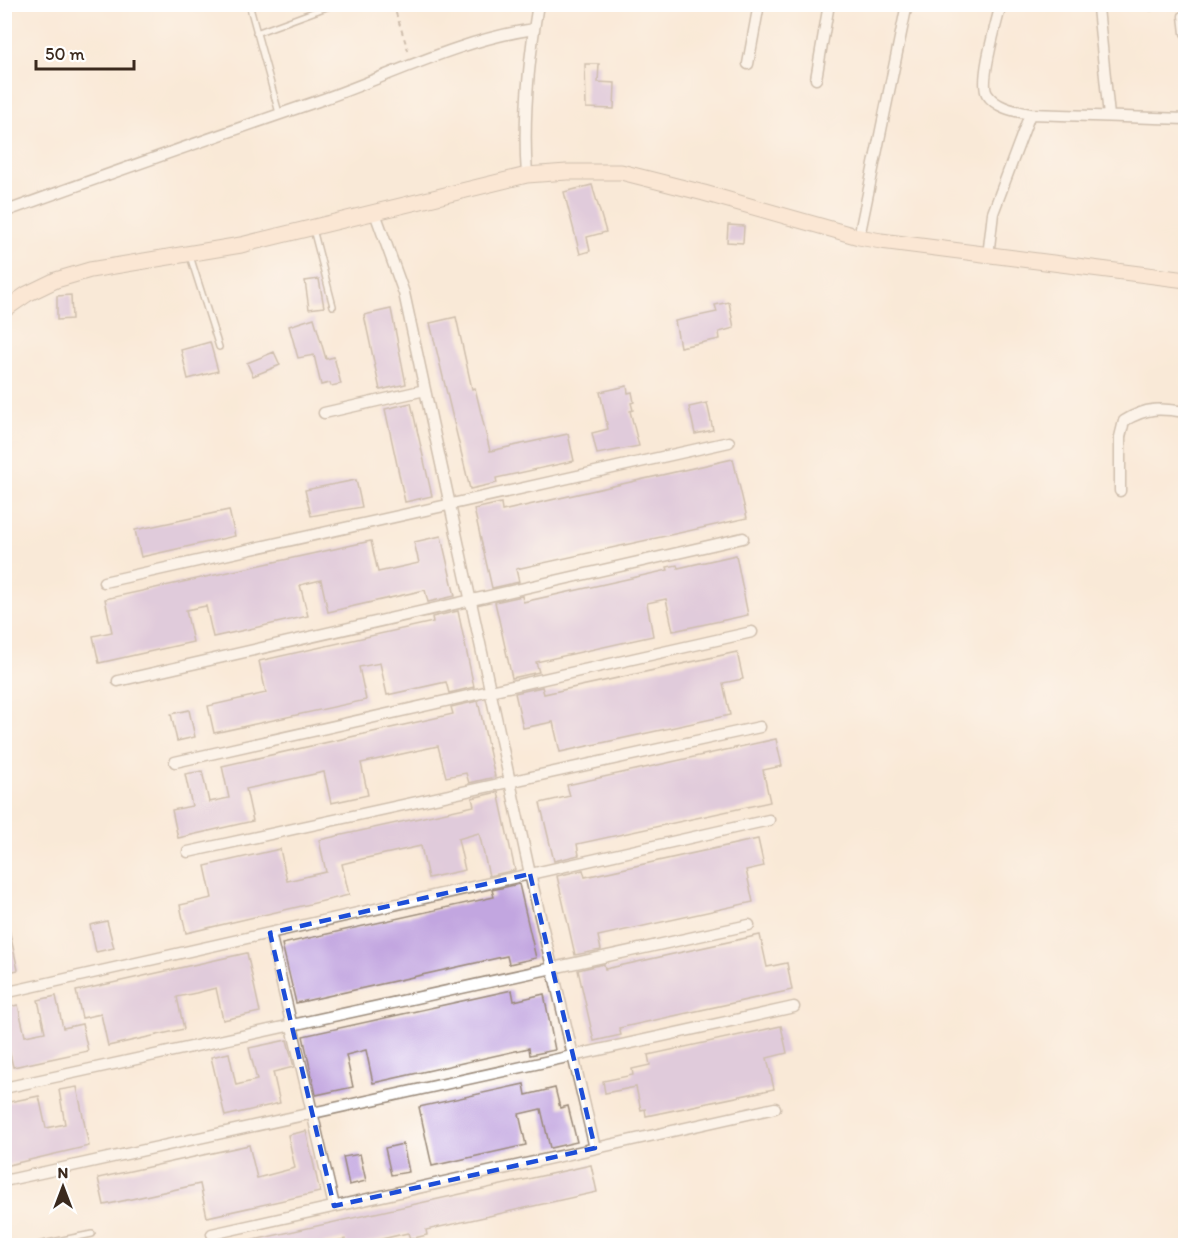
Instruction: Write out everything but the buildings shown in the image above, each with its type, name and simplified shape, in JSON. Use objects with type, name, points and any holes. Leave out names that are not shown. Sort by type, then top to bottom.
[{"type":"main road","points":[[4,310],[27,294],[56,279],[90,270],[241,245],[527,176],[567,172],[621,172],[859,237],[1185,280]]},
{"type":"street","points":[[527,176],[525,145],[538,4]]},
{"type":"street","points":[[748,64],[759,4]]},
{"type":"street","points":[[816,79],[829,4]]},
{"type":"street","points":[[859,237],[907,4]]},
{"type":"street","points":[[1001,4],[987,62],[986,85],[987,94],[1005,108],[1030,114],[1185,119]]},
{"type":"street","points":[[1098,8],[1109,116]]},
{"type":"street","points":[[1184,16],[1185,33]]},
{"type":"street","points":[[4,212],[320,100],[412,64],[504,33],[534,29]]},
{"type":"street","points":[[987,255],[993,213],[1030,114]]},
{"type":"street","points":[[375,213],[404,292],[530,874],[595,1148]]},
{"type":"street","points":[[324,413],[425,390]]},
{"type":"street","points":[[1120,491],[1120,437],[1124,421],[1137,413],[1155,408],[1185,412]]},
{"type":"street","points":[[104,582],[729,442]]},
{"type":"street","points":[[118,681],[743,538]]},
{"type":"street","points":[[175,762],[752,633]]},
{"type":"street","points":[[188,852],[760,728]]},
{"type":"street","points":[[4,993],[769,820]]},
{"type":"street","points":[[4,1088],[749,925]]},
{"type":"street","points":[[270,933],[334,1206]]},
{"type":"street","points":[[4,1181],[794,1007]]},
{"type":"street","points":[[212,1234],[775,1107]]},
{"type":"lane","points":[[249,4],[279,113]]},
{"type":"lane","points":[[256,33],[335,4]]},
{"type":"lane","points":[[313,228],[333,306]]},
{"type":"lane","points":[[190,254],[219,347]]},
{"type":"lane","points":[[33,1245],[92,1234]]},
{"type":"path","points":[[393,4],[412,64]]},
{"type":"highlighted area","points":[[530,874],[595,1148],[334,1206],[270,933]]}]
